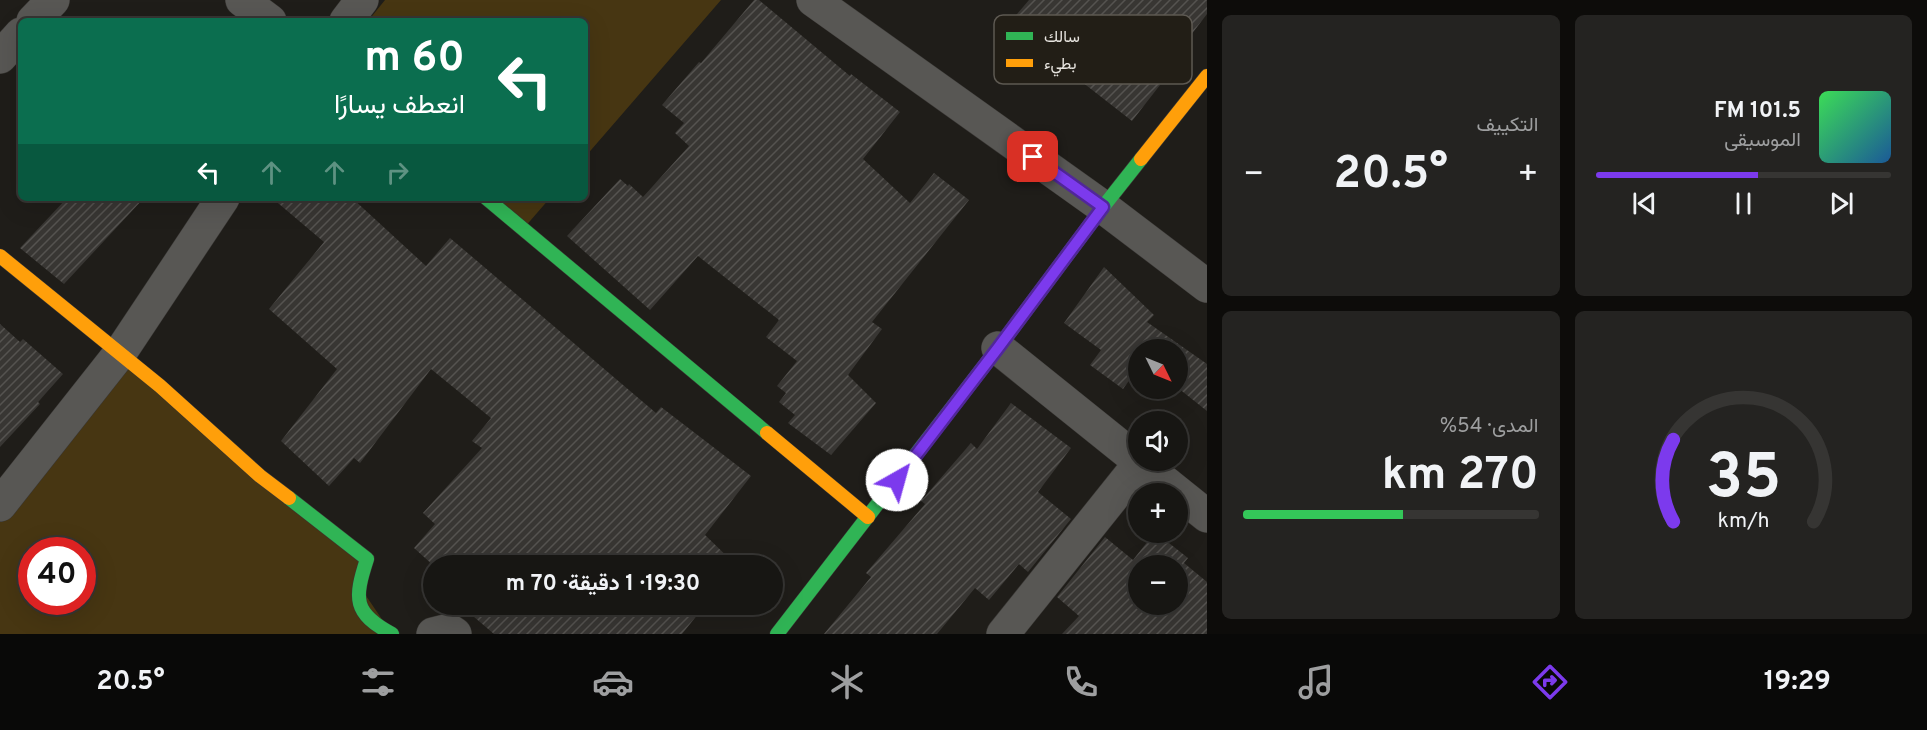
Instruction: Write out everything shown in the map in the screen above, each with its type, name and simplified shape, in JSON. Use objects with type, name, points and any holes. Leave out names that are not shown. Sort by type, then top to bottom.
[{"type":"street","points":[[36,18],[53,0]]},
{"type":"street","points":[[242,0],[266,18]]},
{"type":"street","points":[[348,18],[362,0]]},
{"type":"street","points":[[813,0],[1103,207],[1207,286]]},
{"type":"street","points":[[0,57],[18,37]]},
{"type":"street","points":[[777,634],[998,348],[1103,207],[1207,76]]},
{"type":"street","points":[[0,505],[120,353],[221,201]]},
{"type":"street","points":[[490,201],[868,517]]},
{"type":"street","points":[[0,256],[160,386],[260,476],[367,559],[358,584],[359,607],[375,626],[392,634]]},
{"type":"street","points":[[998,348],[1128,454]]},
{"type":"street","points":[[1003,634],[1134,471]]},
{"type":"street","points":[[1149,471],[1207,516]]},
{"type":"shaded area","points":[[385,0],[721,0],[588,154],[588,18],[370,18]]},
{"type":"shaded area","points":[[492,201],[547,201],[524,228]]},
{"type":"shaded area","points":[[120,353],[367,559],[358,584],[392,634],[0,634],[0,507]]},
{"type":"building","points":[[754,0],[759,0],[850,76],[851,74],[900,112],[863,159],[910,203],[934,173],[969,200],[872,322],[882,329],[848,375],[876,403],[831,455],[788,423],[795,415],[779,402],[786,393],[777,386],[797,361],[766,337],[779,320],[698,256],[650,310],[567,236],[620,179],[643,197],[689,146],[675,133],[684,123],[662,105]]},
{"type":"building","points":[[1029,0],[1207,0],[1207,14],[1192,34],[1192,15],[1016,15]]},
{"type":"building","points":[[1085,84],[1160,85],[1132,121]]},
{"type":"building","points":[[64,201],[141,201],[64,284],[20,248]]},
{"type":"building","points":[[276,201],[355,201],[426,266],[450,238],[656,413],[661,407],[751,476],[705,535],[726,555],[423,556],[414,548],[435,524],[423,513],[482,448],[472,441],[491,418],[431,369],[360,463],[354,458],[329,486],[281,441],[337,369],[269,309],[324,242]]},
{"type":"building","points":[[1104,267],[1154,315],[1147,322],[1171,339],[1128,339],[1128,382],[1123,389],[1090,365],[1101,350],[1064,323]]},
{"type":"building","points":[[0,324],[20,342],[23,339],[63,374],[38,402],[40,404],[0,447]]},
{"type":"building","points":[[1188,351],[1207,364],[1207,411],[1188,396]]},
{"type":"building","points":[[1011,403],[1071,448],[1038,492],[1071,519],[1028,572],[1019,564],[989,600],[975,588],[937,634],[824,634],[871,577],[866,573],[925,504],[921,501],[971,443],[977,449]]},
{"type":"building","points":[[1105,537],[1128,556],[1128,615],[1188,615],[1188,566],[1207,582],[1207,634],[1062,634],[1079,616],[1057,597]]},
{"type":"building","points":[[1146,543],[1169,543],[1184,555],[1137,555]]},
{"type":"building","points":[[472,615],[697,615],[682,634],[494,634]]},
{"type":"traffic: fast","points":[[777,634],[1141,159]]},
{"type":"traffic: fast","points":[[490,201],[767,433]]},
{"type":"traffic: fast","points":[[289,498],[367,559],[360,585],[360,604],[370,619],[392,634]]},
{"type":"traffic: slow","points":[[1141,159],[1207,76]]},
{"type":"traffic: slow","points":[[0,256],[160,386],[260,476],[289,498]]},
{"type":"traffic: slow","points":[[767,433],[868,517]]},
{"type":"route","points":[[897,480],[1103,207],[1033,157]]}]
